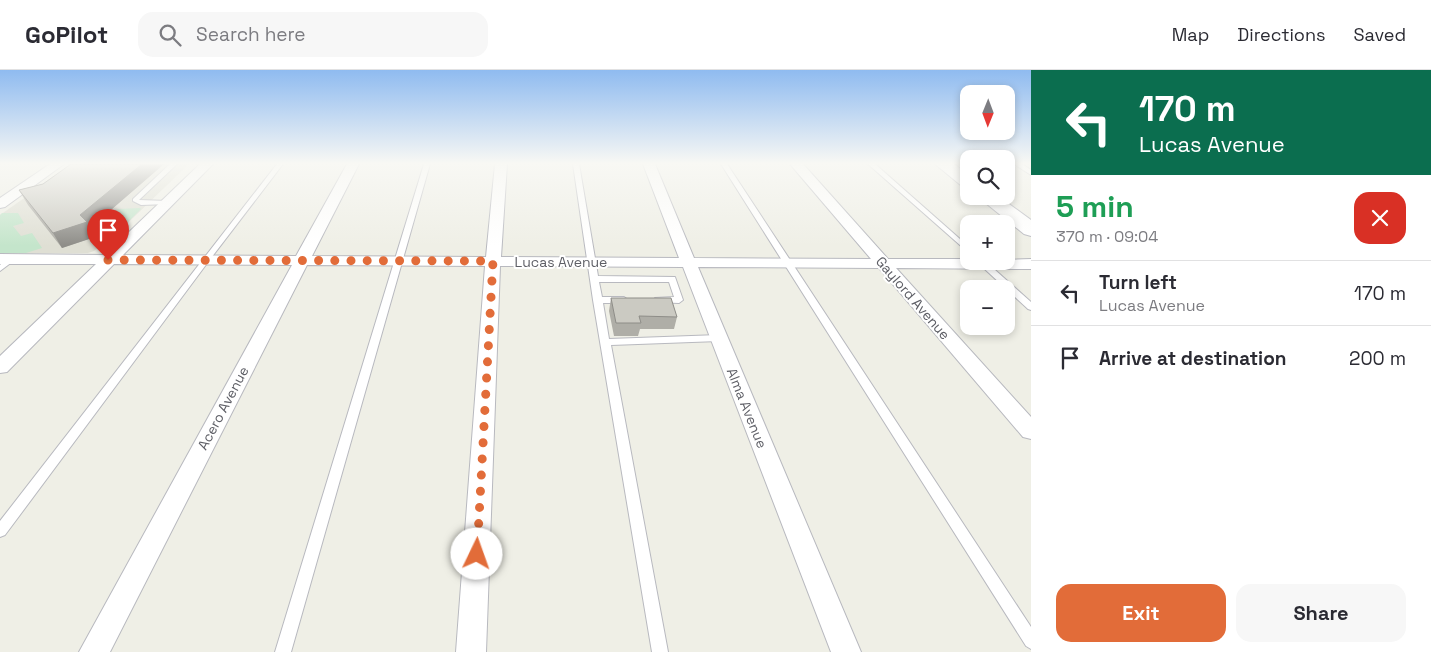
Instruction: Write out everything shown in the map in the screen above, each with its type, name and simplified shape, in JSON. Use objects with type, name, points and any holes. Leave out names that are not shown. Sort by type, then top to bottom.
[{"type":"main road","points":[[998,205],[1031,230]]},
{"type":"street","points":[[0,204],[19,191]]},
{"type":"street","points":[[0,367],[180,191]]},
{"type":"street","name":"Acero Avenue","points":[[94,652],[338,191]]},
{"type":"street","points":[[471,652],[493,261],[499,191]]},
{"type":"street","name":"Alma Avenue","points":[[660,191],[846,652]]},
{"type":"street","name":"Gaylord Avenue","points":[[820,191],[1031,431]]},
{"type":"street","name":"Lucas Avenue","points":[[6,259],[960,262]]},
{"type":"street","name":"Lucas Avenue","points":[[1015,263],[1031,264]]},
{"type":"lane","points":[[145,191],[135,200],[141,203],[168,203]]},
{"type":"lane","points":[[0,532],[259,191]]},
{"type":"lane","points":[[282,652],[419,191]]},
{"type":"lane","points":[[580,191],[590,262],[660,652]]},
{"type":"lane","points":[[741,191],[1031,641]]},
{"type":"lane","points":[[902,191],[960,243]]},
{"type":"lane","points":[[15,194],[30,194]]},
{"type":"lane","points":[[0,269],[6,259]]},
{"type":"lane","points":[[990,270],[1031,307]]},
{"type":"lane","points":[[594,279],[672,279],[679,300],[652,300]]},
{"type":"lane","points":[[597,300],[634,300]]},
{"type":"lane","points":[[605,342],[719,338]]},
{"type":"shaded area","points":[[34,191],[161,191],[109,241],[88,253],[0,253],[0,215]]},
{"type":"green space","points":[[140,208],[109,241],[98,230],[118,209]]},
{"type":"green space","points":[[2,213],[18,213],[24,223],[13,226],[21,236],[32,233],[42,248],[26,253],[0,253],[0,215]]},
{"type":"building","points":[[20,191],[109,191],[80,215],[87,222],[53,233]]},
{"type":"building","points":[[611,298],[671,298],[677,317],[639,316],[641,323],[616,323]]},
{"type":"route","points":[[108,260],[493,261],[477,554]]}]
